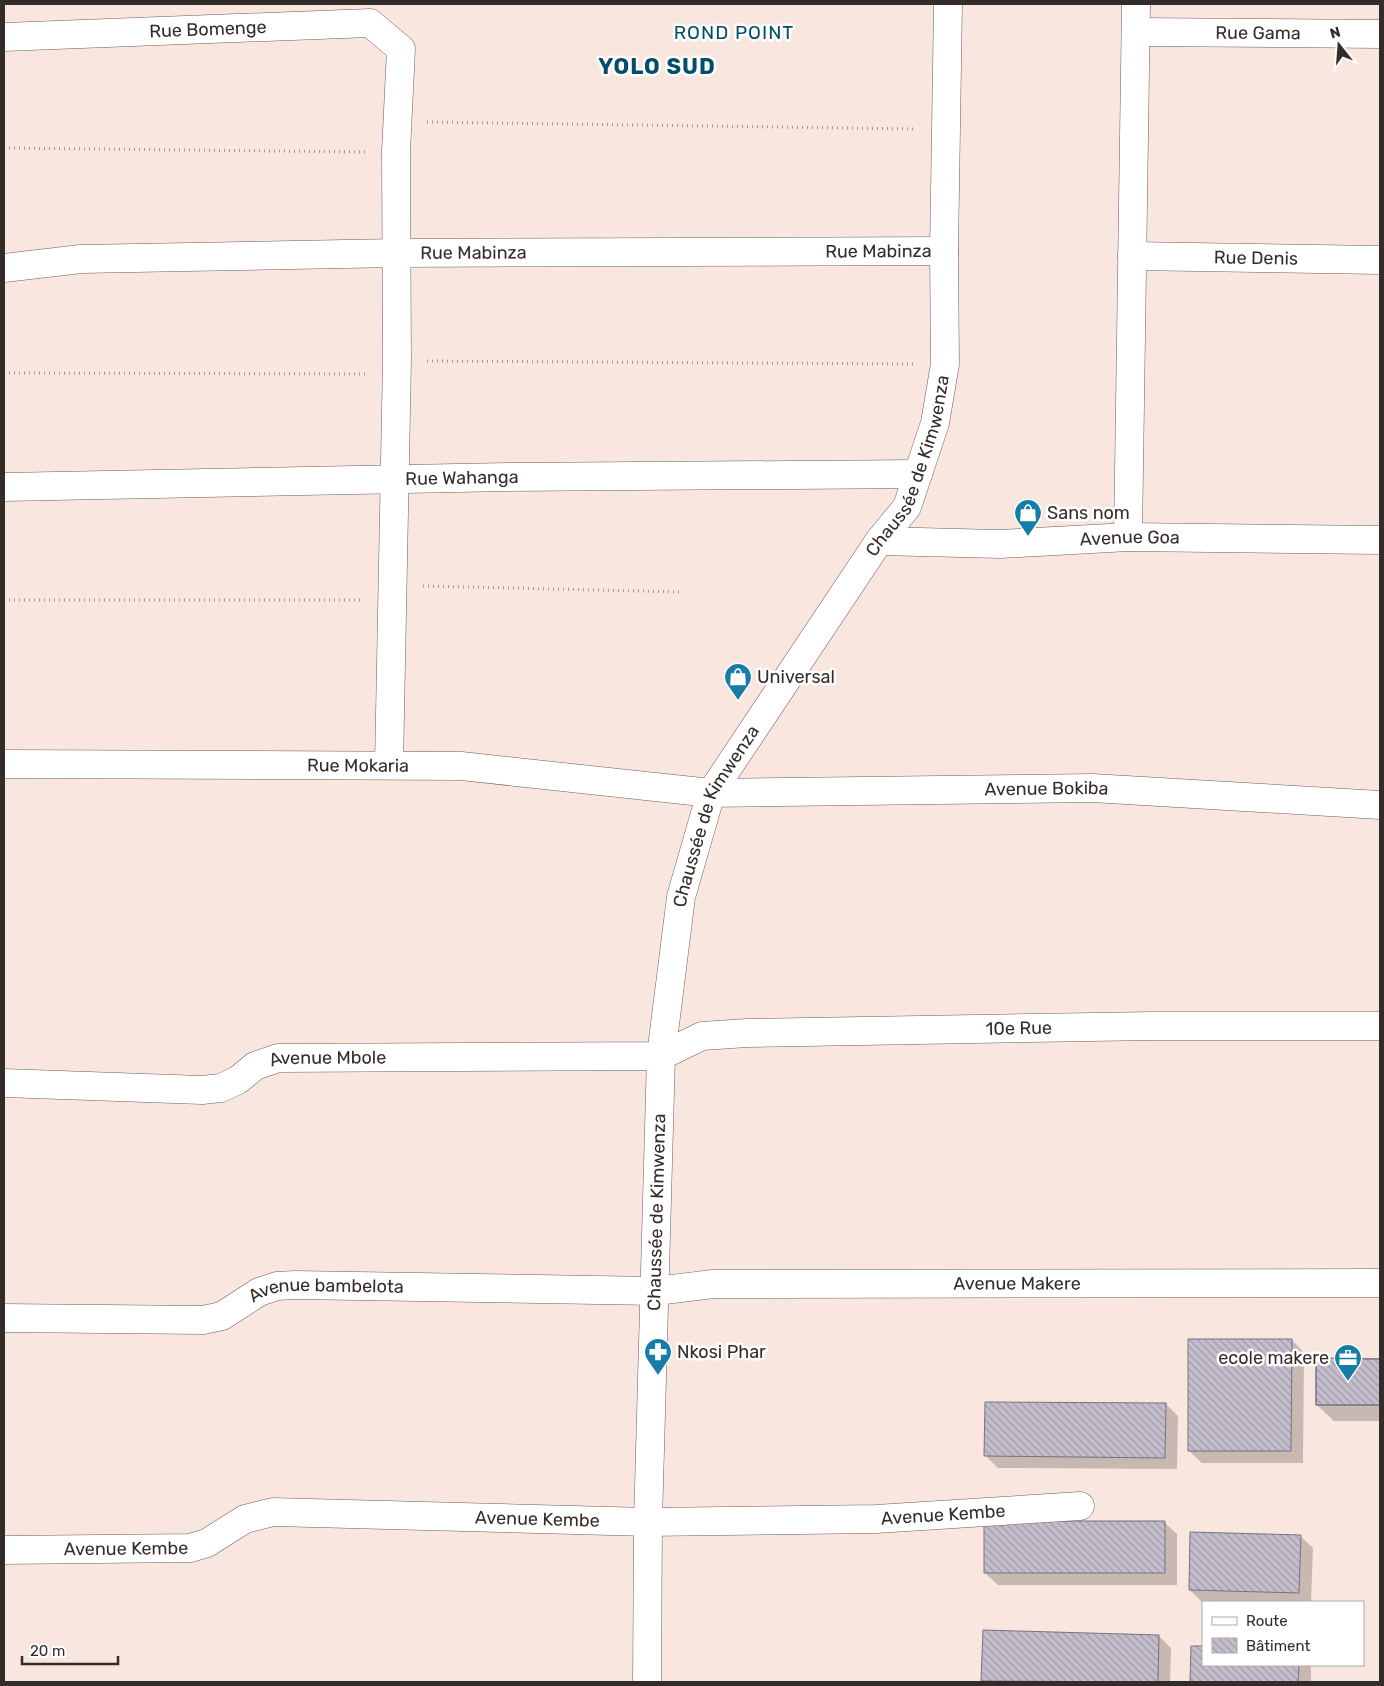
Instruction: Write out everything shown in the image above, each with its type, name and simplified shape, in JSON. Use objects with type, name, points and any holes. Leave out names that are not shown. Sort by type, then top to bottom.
[{"type":"street","name":"Chaussée de Kimwenza","points":[[647,1682],[648,1522],[656,1291],[661,1056],[681,897],[711,793],[879,541],[907,507],[935,423],[945,364],[944,251],[948,4]]},
{"type":"street","points":[[1128,538],[1136,4]]},
{"type":"street","name":"Rue Bomenge","points":[[4,37],[333,14],[370,23],[401,49],[396,122]]},
{"type":"street","name":"Rue Gama","points":[[1137,32],[1380,34]]},
{"type":"street","points":[[390,765],[397,368],[396,122]]},
{"type":"street","name":"Rue Mabinza","points":[[4,268],[80,259],[396,252],[944,251]]},
{"type":"street","name":"Rue Denis","points":[[1132,256],[1380,260]]},
{"type":"street","name":"Rue Wahanga","points":[[4,487],[394,481],[516,477],[918,474]]},
{"type":"street","name":"Avenue Goa","points":[[879,541],[1000,544],[1128,538],[1380,540]]},
{"type":"street","name":"Rue Mokaria","points":[[4,764],[462,766],[711,793]]},
{"type":"street","name":"Avenue Bokiba","points":[[711,793],[1092,788],[1380,805]]},
{"type":"street","name":"10e Rue","points":[[661,1056],[702,1036],[747,1033],[1153,1026],[1380,1026]]},
{"type":"street","name":"Avenue Mbole","points":[[4,1083],[202,1090],[221,1088],[238,1080],[255,1066],[278,1058],[661,1056]]},
{"type":"street","name":"Avenue Makere","points":[[656,1291],[722,1284],[1380,1283]]},
{"type":"street","name":"Avenue bambelota","points":[[4,1318],[203,1320],[222,1316],[259,1292],[276,1286],[295,1285],[656,1291]]},
{"type":"street","name":"Avenue Kembe","points":[[4,1550],[190,1548],[207,1543],[223,1535],[245,1520],[273,1512],[648,1522],[876,1519],[1080,1506]]},
{"type":"path","points":[[396,122],[946,130]]},
{"type":"path","points":[[4,148],[396,152]]},
{"type":"path","points":[[4,373],[945,364]]},
{"type":"path","points":[[4,600],[392,593],[683,592]]},
{"type":"building","points":[[1188,1339],[1292,1339],[1291,1451],[1188,1451]]},
{"type":"building","name":"ecole makere","points":[[1316,1358],[1380,1359],[1380,1405],[1316,1405]]},
{"type":"building","name":"ecole makere","points":[[1316,1358],[1380,1359],[1380,1405],[1316,1405]]},
{"type":"building","points":[[985,1402],[1166,1403],[1165,1458],[984,1456]]},
{"type":"building","points":[[984,1521],[1165,1521],[1165,1573],[984,1573]]},
{"type":"building","points":[[1190,1532],[1301,1535],[1299,1593],[1189,1590]]},
{"type":"building","points":[[983,1630],[1159,1635],[1158,1682],[981,1681]]},
{"type":"building","points":[[1191,1646],[1202,1646],[1202,1666],[1299,1666],[1298,1682],[1190,1682]]},
{"type":"place","name":"Sans nom","points":[[1028,537]]},
{"type":"place","name":"Universal","points":[[738,701]]},
{"type":"place","name":"Nkosi Phar","points":[[658,1376]]},
{"type":"place","name":"ecole makere","points":[[1348,1382]]},
{"type":"district","name":"ROND POINT","points":[[734,32]]},
{"type":"district","name":"YOLO SUD","points":[[657,66]]}]
